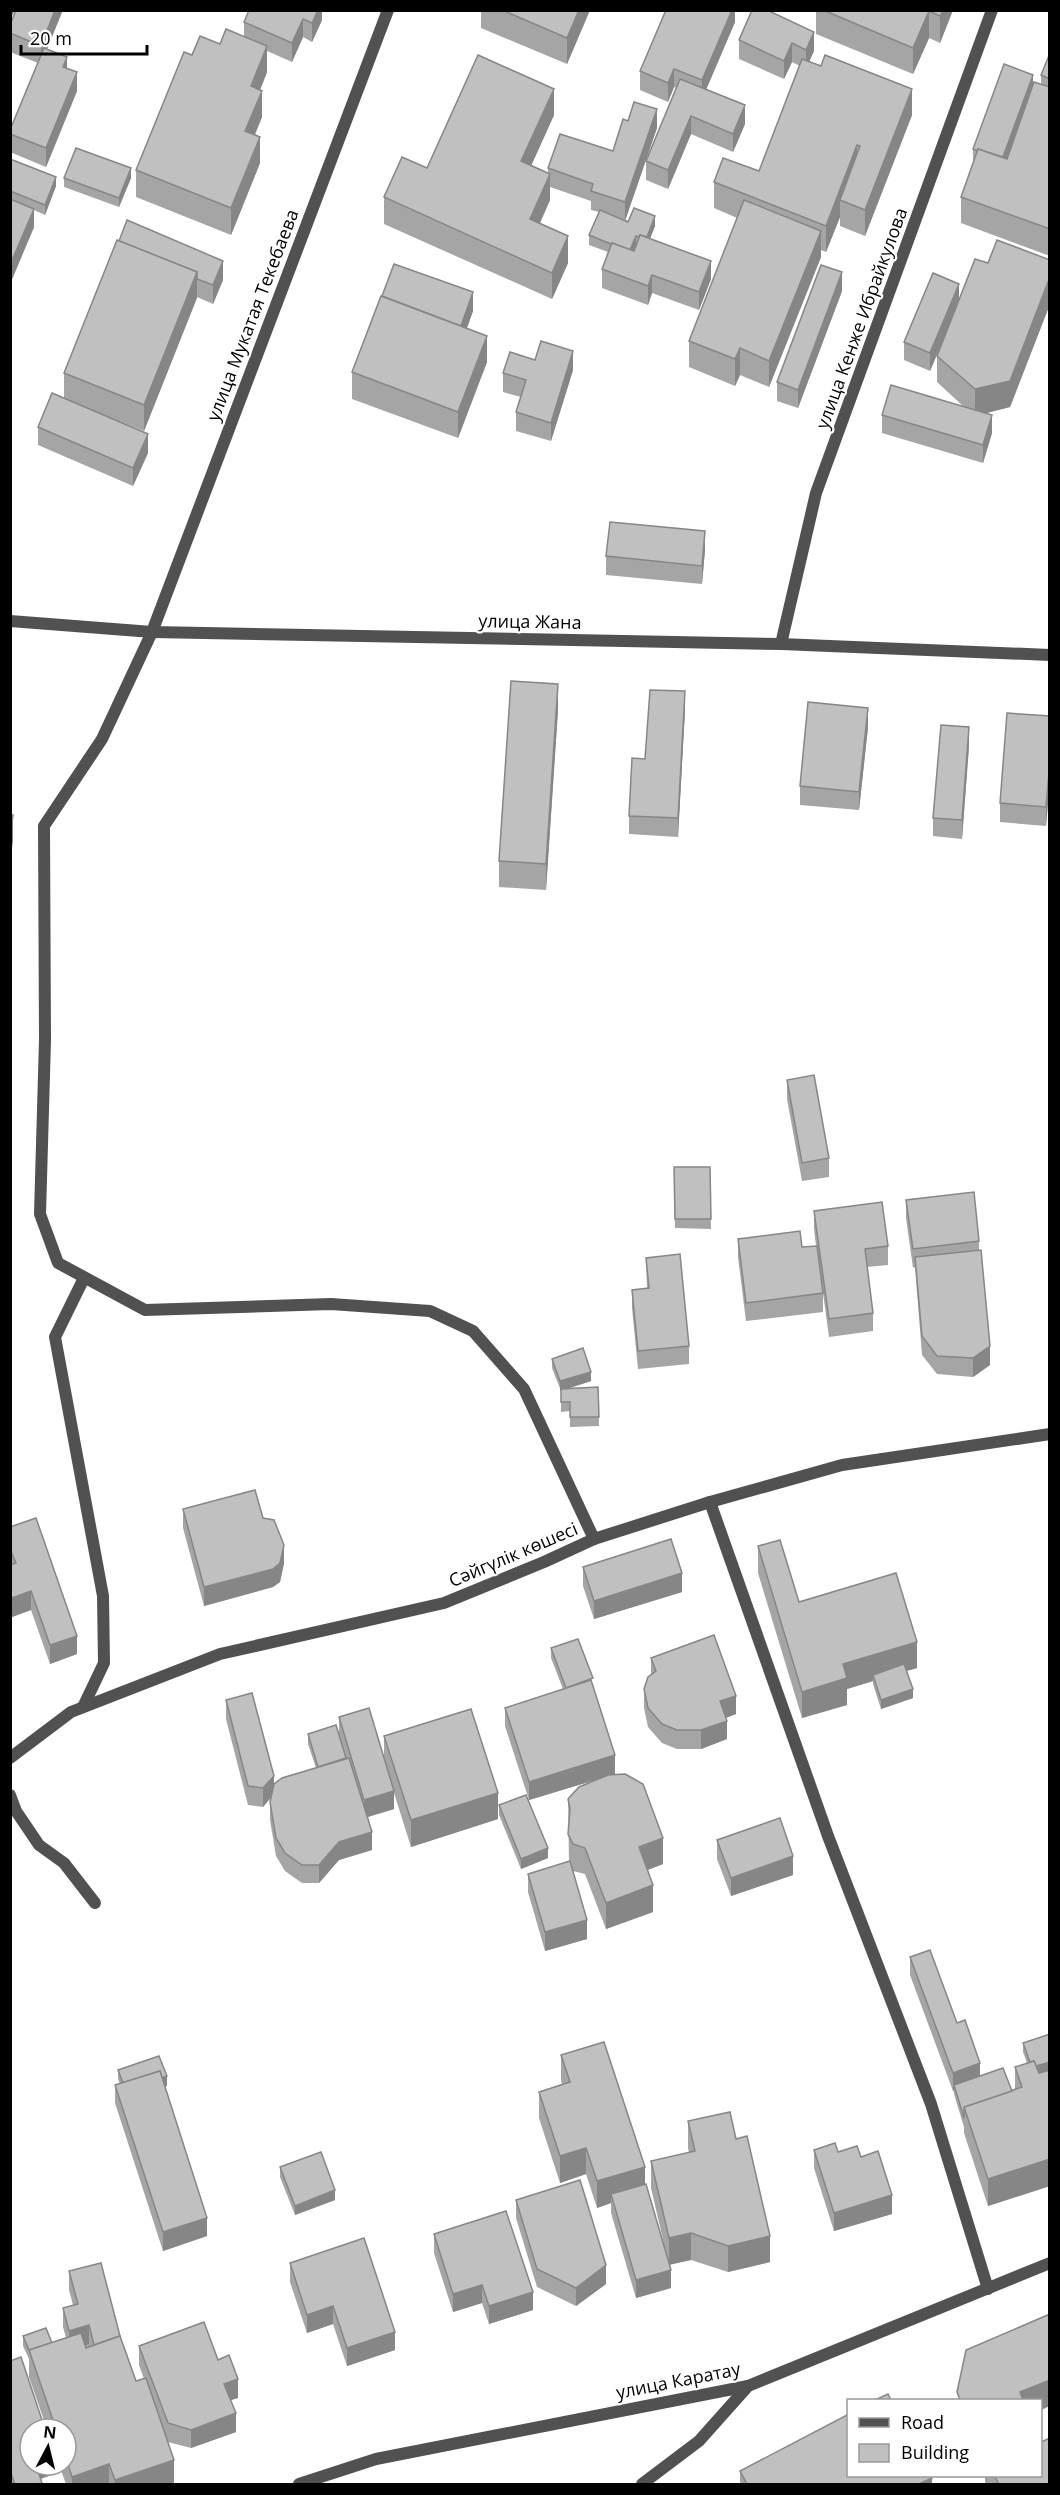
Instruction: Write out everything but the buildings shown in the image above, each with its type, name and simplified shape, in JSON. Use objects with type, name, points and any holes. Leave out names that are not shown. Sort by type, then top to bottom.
[{"type":"street","name":"улица Мукатая Текебаева","points":[[388,10],[152,633],[102,739],[44,825],[45,1040],[40,1214],[58,1263],[145,1310],[331,1304],[430,1311],[473,1331],[524,1389],[594,1539]]},
{"type":"street","name":"улица Кенже Ибрайкулова","points":[[781,644],[816,493],[992,10]]},
{"type":"street","name":"улица Жана","points":[[10,621],[152,633],[781,644],[1050,654]]},
{"type":"street","points":[[83,1707],[104,1663],[103,1596],[56,1337],[84,1278]]},
{"type":"street","name":"Сәйгүлік көшесі","points":[[10,1758],[71,1712],[220,1654],[444,1603],[594,1539],[710,1502],[842,1465],[1050,1434]]},
{"type":"street","points":[[710,1502],[828,1836],[931,2104],[988,2289]]},
{"type":"street","points":[[10,1796],[16,1811],[39,1845],[64,1863],[95,1903]]},
{"type":"street","name":"улица Каратау","points":[[299,2484],[376,2459],[748,2386],[1050,2263]]},
{"type":"street","points":[[642,2484],[699,2441],[748,2386]]}]
